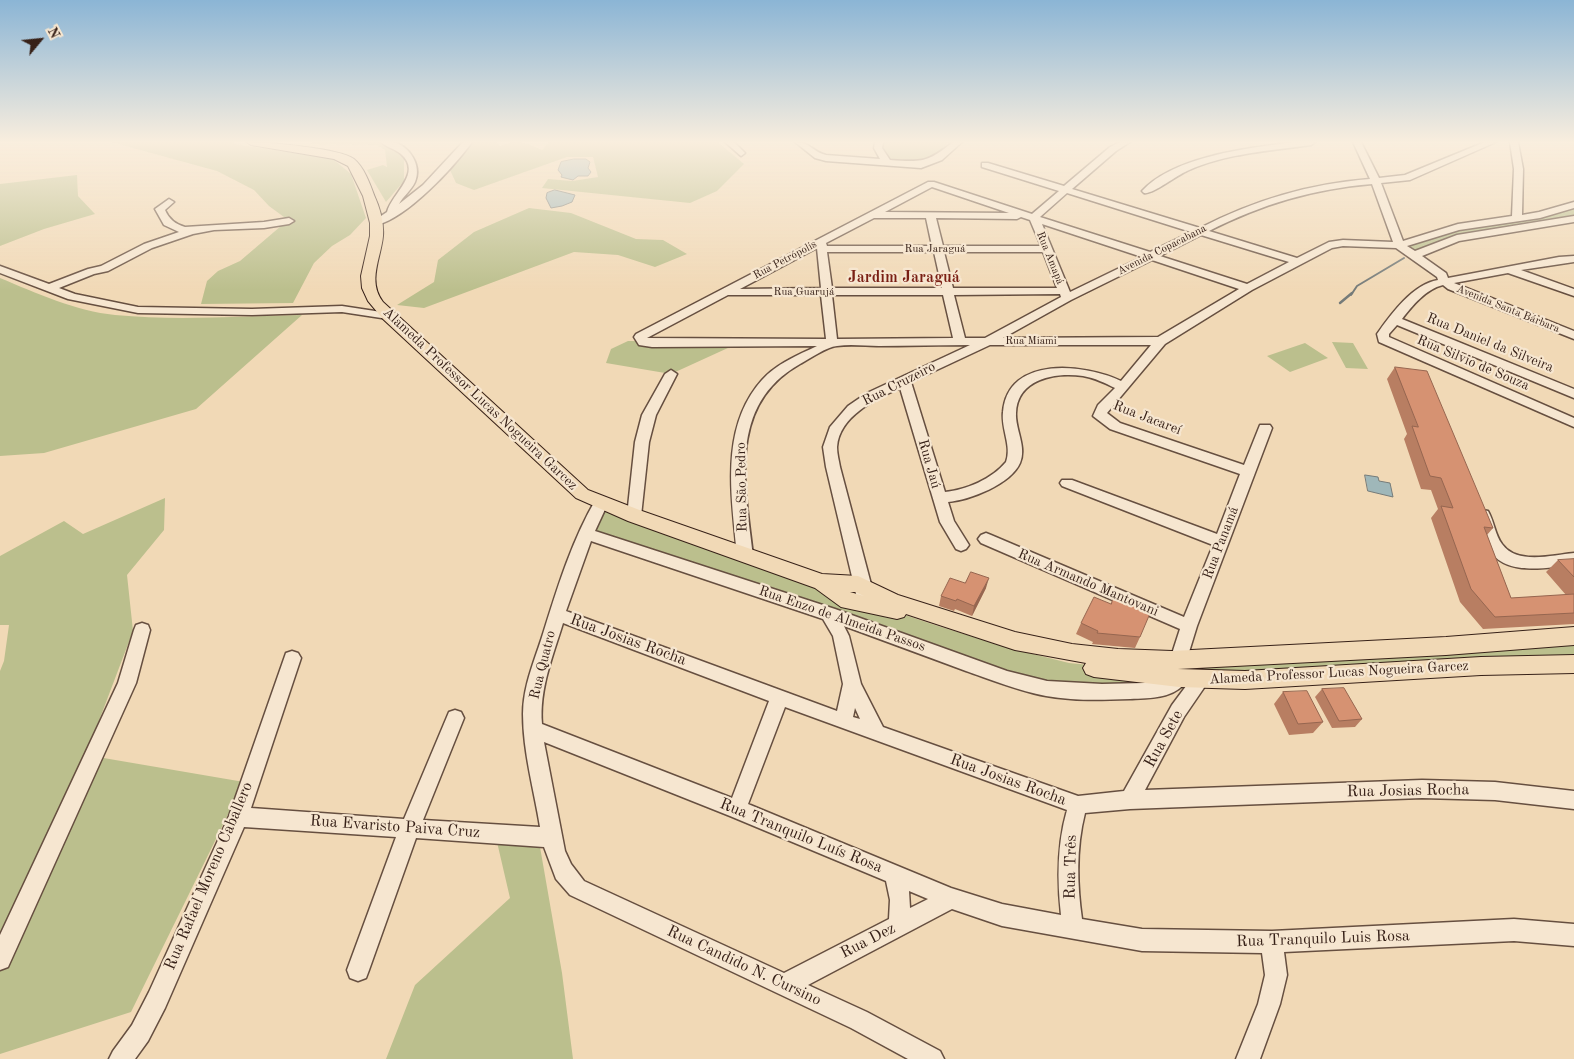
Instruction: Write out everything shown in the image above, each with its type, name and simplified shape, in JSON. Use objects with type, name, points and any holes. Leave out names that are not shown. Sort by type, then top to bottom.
[{"type":"main road","name":"Alameda Professor Lucas Nogueira Garcez","points":[[367,191],[377,222],[378,231],[368,284],[370,294],[388,316],[582,494],[634,516],[889,608],[1007,647],[1067,663],[1123,672],[1201,679],[1245,680],[1481,666],[1574,664]]},
{"type":"main road","name":"Alameda Professor Lucas Nogueira Garcez","points":[[851,593],[900,604],[1015,641],[1072,654],[1118,658],[1173,676],[1226,657],[1446,646],[1574,636]]},
{"type":"main road","points":[[1316,676],[1308,663],[1310,657],[1319,652]]},
{"type":"main road","points":[[1201,679],[1209,668],[1226,657]]},
{"type":"street","points":[[392,215],[397,199],[404,191]]},
{"type":"street","points":[[377,222],[392,215],[420,191]]},
{"type":"street","name":"Rua Petrópolis","points":[[640,337],[724,292],[822,245],[868,216],[916,191]]},
{"type":"street","name":"Rua Petrópolis","points":[[955,191],[1033,216]]},
{"type":"street","points":[[1033,216],[1063,191]]},
{"type":"street","points":[[1070,191],[1297,261]]},
{"type":"street","name":"Avenida Copacabana","points":[[988,341],[1065,295],[1198,231],[1233,215],[1301,191]]},
{"type":"street","points":[[1380,191],[1399,245]]},
{"type":"street","points":[[1517,217],[1518,191]]},
{"type":"street","points":[[1518,201],[1540,215]]},
{"type":"street","points":[[169,202],[160,210],[163,219],[176,229],[191,231]]},
{"type":"street","points":[[1161,341],[1248,288],[1329,245],[1343,242],[1399,245],[1458,227],[1540,215],[1574,205]]},
{"type":"street","points":[[868,216],[1033,216],[1248,288]]},
{"type":"street","points":[[931,216],[959,340]]},
{"type":"street","name":"Rua Amapá","points":[[1033,216],[1065,295]]},
{"type":"street","points":[[1415,255],[1457,238],[1574,219]]},
{"type":"street","points":[[49,288],[104,268],[170,237],[191,231],[214,226],[264,225],[288,221]]},
{"type":"street","points":[[822,245],[832,342]]},
{"type":"street","name":"Rua Jaraguá","points":[[822,245],[938,249],[1046,248]]},
{"type":"street","name":"Avenida Santa Bárbara","points":[[1399,245],[1442,275],[1444,281],[1452,287],[1574,336]]},
{"type":"street","points":[[1395,320],[1422,290],[1433,284],[1508,269],[1574,259]]},
{"type":"street","points":[[0,269],[72,297],[138,310],[252,312],[342,309],[388,316]]},
{"type":"street","points":[[1508,269],[1574,293]]},
{"type":"street","name":"Rua Guarujá","points":[[724,292],[948,292],[1065,295]]},
{"type":"street","name":"Rua Daniel da Silveira","points":[[1395,320],[1574,394]]},
{"type":"street","name":"Rua Silvio de Souza","points":[[1395,320],[1383,334],[1383,339],[1574,423]]},
{"type":"street","name":"Rua Miami","points":[[640,337],[643,342],[652,343],[959,340],[1161,341]]},
{"type":"street","name":"Rua Cruzeiro","points":[[851,593],[859,565],[833,467],[830,447],[837,427],[853,409],[872,396],[988,341]]},
{"type":"street","name":"Rua Jacareí","points":[[1161,341],[1148,354],[1124,387],[1101,411],[1100,416],[1106,422],[1248,471]]},
{"type":"street","name":"Rua São Pedro","points":[[745,555],[738,447],[744,421],[752,403],[768,381],[789,366],[832,342]]},
{"type":"street","points":[[939,498],[958,496],[974,491],[1008,470],[1014,462],[1015,452],[1009,404],[1013,393],[1020,385],[1049,373],[1073,371],[1096,375],[1124,387]]},
{"type":"street","points":[[634,516],[642,442],[649,415],[671,374]]},
{"type":"street","name":"Rua Jaú","points":[[904,380],[947,522],[961,545]]},
{"type":"street","name":"Rua Panamá","points":[[1173,676],[1189,626],[1265,428]]},
{"type":"street","points":[[1067,483],[1221,542]]},
{"type":"street","name":"Rua Quatro","points":[[577,888],[568,880],[560,866],[552,838],[534,729],[533,702],[542,663],[557,614],[585,533],[601,503]]},
{"type":"street","points":[[1479,503],[1496,549],[1509,559],[1524,562],[1574,559]]},
{"type":"street","name":"Rua Enzo de Almeida Passos","points":[[585,533],[829,614],[1007,678],[1047,689],[1102,692],[1173,676]]},
{"type":"street","name":"Rua Armando Mantovani","points":[[986,539],[1189,626]]},
{"type":"street","name":"Rua Josias Rocha","points":[[557,614],[843,721],[1078,805],[1130,800],[1422,789],[1495,791],[1574,800]]},
{"type":"street","points":[[829,614],[841,636],[852,684],[876,732]]},
{"type":"street","points":[[841,636],[848,627],[858,624]]},
{"type":"street","points":[[0,959],[127,683],[142,630]]},
{"type":"street","name":"Rua Rafael Moreno Caballero","points":[[121,1059],[140,1033],[157,1000],[238,817],[292,658]]},
{"type":"street","points":[[1102,692],[1109,688],[1123,672]]},
{"type":"street","points":[[1173,676],[1173,701],[1178,711]]},
{"type":"street","name":"Rua Sete","points":[[1130,800],[1178,711],[1201,679]]},
{"type":"street","points":[[843,721],[852,684]]},
{"type":"street","points":[[737,809],[780,696]]},
{"type":"street","points":[[358,970],[410,827],[455,718]]},
{"type":"street","name":"Rua Tranquilo Luís Rosa","points":[[534,729],[737,809],[951,898],[1002,915],[1073,928]]},
{"type":"street","name":"Rua Três","points":[[1073,928],[1067,885],[1068,860],[1072,822],[1078,805]]},
{"type":"street","name":"Rua Evaristo Paiva Cruz","points":[[238,817],[552,838]]},
{"type":"street","points":[[895,875],[900,900],[899,925]]},
{"type":"street","name":"Rua Candido N. Cursino","points":[[577,888],[859,1020],[915,1054],[932,1059]]},
{"type":"street","name":"Rua Dez","points":[[785,985],[951,898]]},
{"type":"street","name":"Rua Tranquilo Luis Rosa","points":[[1073,928],[1142,940],[1272,942],[1514,930],[1574,935]]},
{"type":"street","points":[[1248,1059],[1269,1004],[1276,975],[1272,942]]},
{"type":"green space","points":[[0,191],[78,191],[78,196],[95,214],[44,229],[0,246]]},
{"type":"green space","points":[[255,191],[357,191],[366,218],[350,235],[332,246],[314,263],[293,303],[201,304],[207,281],[218,271],[240,261],[288,220],[269,206]]},
{"type":"green space","points":[[380,191],[395,191],[386,202]]},
{"type":"green space","points":[[576,191],[716,191],[690,203]]},
{"type":"green space","points":[[1574,205],[1574,219],[1457,238],[1415,255],[1399,245],[1495,221]]},
{"type":"green space","points":[[529,208],[571,213],[636,239],[663,240],[687,254],[655,267],[618,255],[574,252],[424,308],[397,305],[434,282],[438,260],[474,232]]},
{"type":"green space","points":[[0,278],[86,310],[115,315],[185,318],[302,315],[196,409],[44,453],[0,456]]},
{"type":"green space","points":[[628,341],[741,342],[671,374],[606,363],[611,349]]},
{"type":"green space","points":[[1332,342],[1353,343],[1368,369],[1346,368]]},
{"type":"green space","points":[[1305,343],[1328,358],[1290,372],[1267,356]]},
{"type":"green space","points":[[165,498],[164,530],[127,575],[133,631],[86,755],[244,782],[131,1012],[0,1054],[0,671],[4,661],[9,625],[0,625],[0,556],[64,521],[83,534]]},
{"type":"green space","points":[[601,505],[872,604],[1013,649],[1069,663],[1120,668],[1574,644],[1574,667],[1462,671],[1166,690],[1047,688],[589,531]]},
{"type":"green space","points":[[497,842],[540,847],[562,973],[573,1059],[386,1059],[415,985],[510,898]]},
{"type":"water","points":[[561,191],[575,195],[572,202],[551,208],[546,198],[547,193]]},
{"type":"water","points":[[1365,475],[1378,477],[1379,481],[1390,483],[1393,497],[1368,491]]},
{"type":"building","points":[[1395,367],[1427,371],[1493,528],[1484,527],[1511,598],[1574,594],[1574,613],[1495,617],[1471,589],[1441,506],[1453,508],[1441,478],[1430,476],[1412,426],[1418,427]]},
{"type":"building","points":[[1574,559],[1574,577],[1558,560]]},
{"type":"building","points":[[971,572],[989,578],[974,606],[957,599],[956,601],[941,596],[950,578],[965,583]]},
{"type":"building","points":[[1114,595],[1151,611],[1140,637],[1097,633],[1098,631],[1081,623],[1094,597],[1111,604]]},
{"type":"building","points":[[1344,688],[1362,719],[1339,721],[1322,689]]},
{"type":"building","points":[[1307,691],[1323,722],[1298,724],[1283,692]]},
{"type":"waterway","points":[[1351,295],[1357,286],[1404,258]]},
{"type":"waterway","points":[[1340,303],[1352,293]]},
{"type":"district","name":"Jardim Jaraguá","points":[[904,278]]}]
